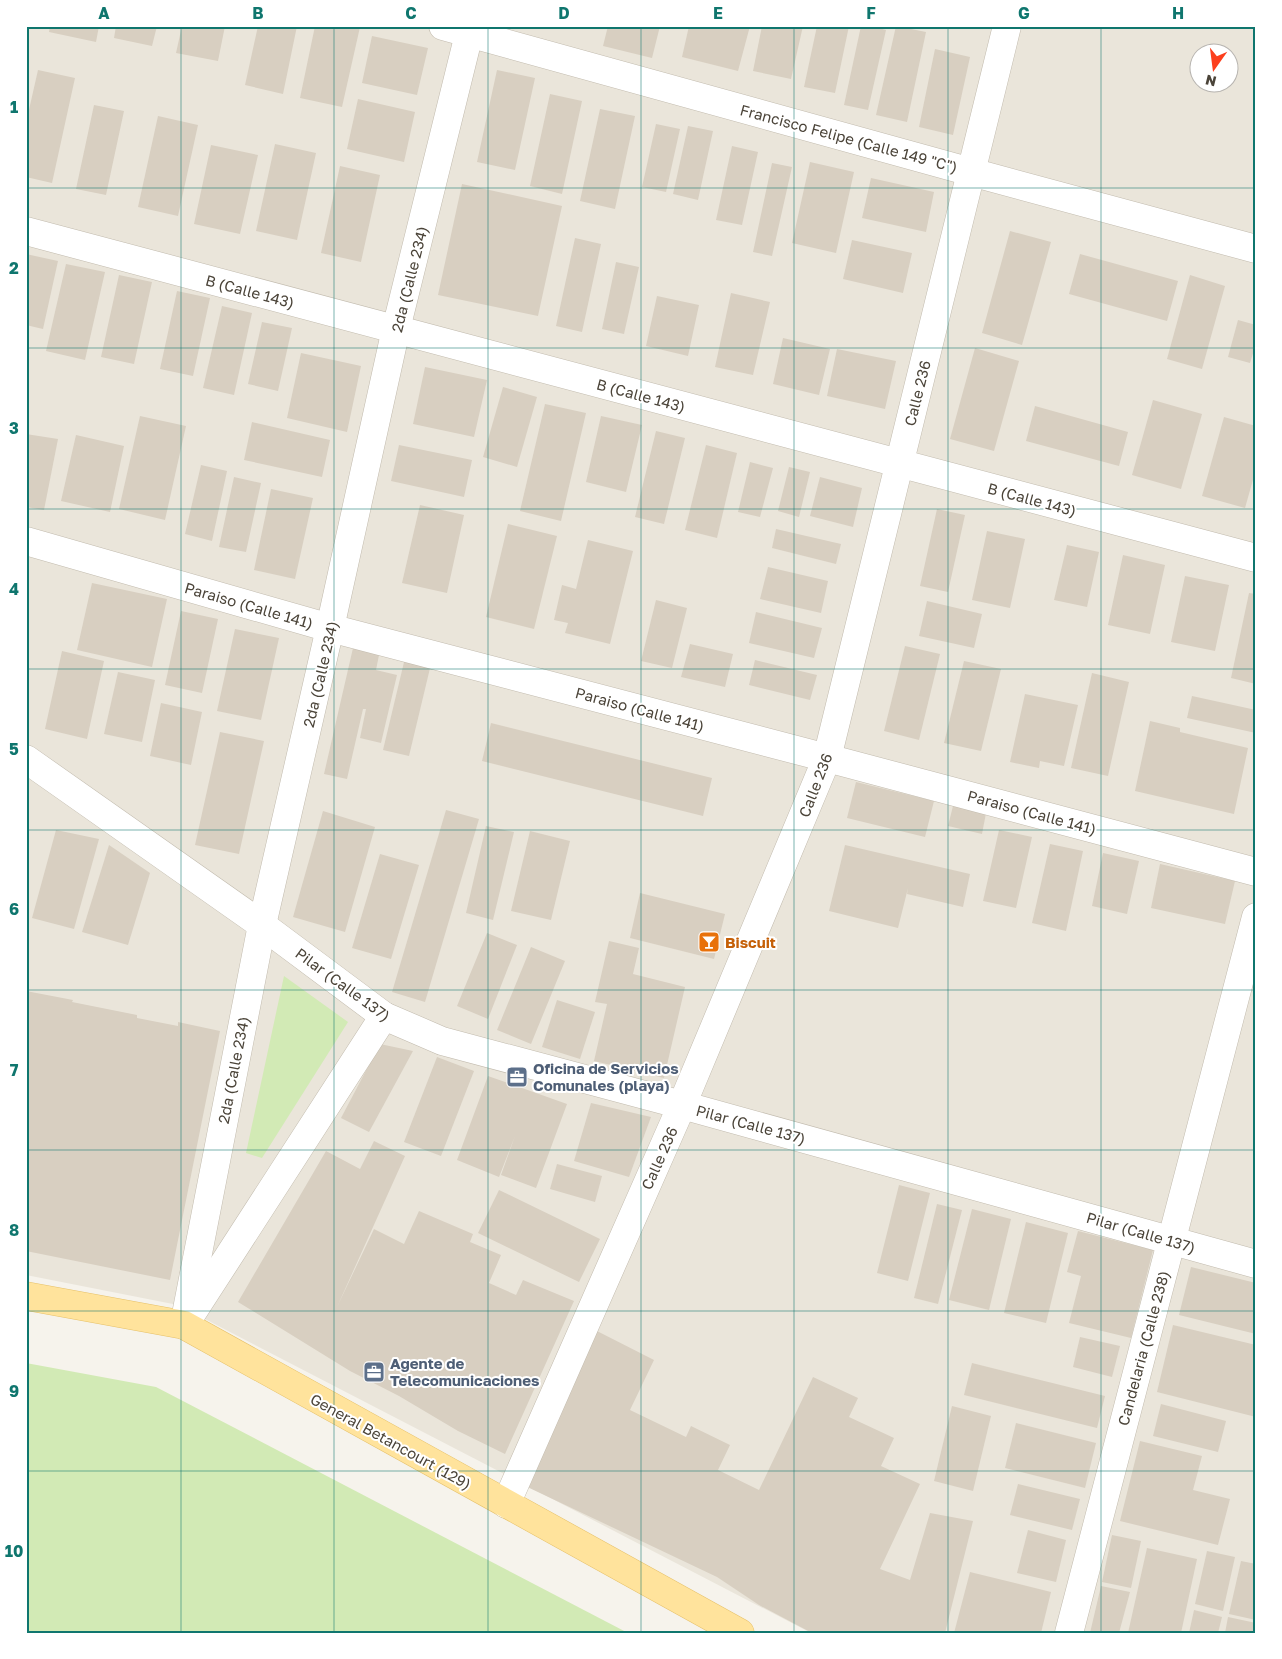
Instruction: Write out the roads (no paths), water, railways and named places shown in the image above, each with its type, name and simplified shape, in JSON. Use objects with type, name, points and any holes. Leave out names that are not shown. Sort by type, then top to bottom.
[{"type":"main road","name":"General Betancourt (129)","points":[[26,1296],[184,1325],[740,1633]]},
{"type":"street","name":"Francisco Felipe (Calle 149 \"C\")","points":[[443,26],[470,30],[971,172],[1256,249]]},
{"type":"street","name":"Calle 236","points":[[506,1504],[682,1105],[827,758],[1007,26]]},
{"type":"street","name":"2da (Calle 234)","points":[[184,1325],[262,925],[396,329],[470,30]]},
{"type":"street","name":"B (Calle 143)","points":[[26,231],[1256,558]]},
{"type":"street","name":"Paraiso (Calle 141)","points":[[26,541],[330,628],[1256,872]]},
{"type":"street","name":"Pilar (Calle 137)","points":[[26,759],[262,925],[384,1016],[442,1041],[682,1105],[1256,1264]]},
{"type":"street","name":"Candelaria (Calle 238)","points":[[1069,1633],[1256,917]]},
{"type":"street","points":[[184,1325],[384,1016]]},
{"type":"place","name":"Biscuit","points":[[709,942]]},
{"type":"place","name":"Oficina de Servicios Comunales (playa)","points":[[517,1077]]},
{"type":"place","name":"Agente de Telecomunicaciones","points":[[374,1372]]}]
